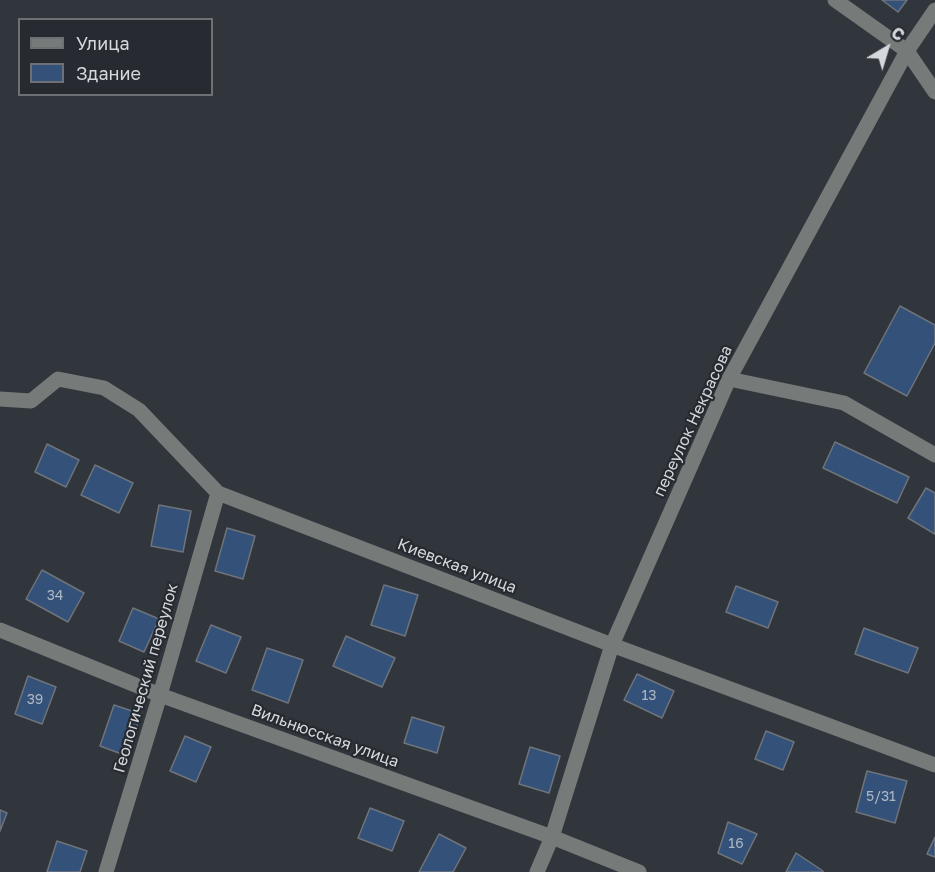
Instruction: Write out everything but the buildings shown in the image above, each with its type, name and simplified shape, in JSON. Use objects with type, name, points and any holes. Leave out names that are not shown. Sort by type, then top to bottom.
[{"type":"street","points":[[835,0],[907,51],[935,92]]},
{"type":"street","name":"переулок Некрасова","points":[[537,872],[552,837],[612,645],[729,379],[907,51],[935,10]]},
{"type":"street","name":"Киевская улица","points":[[0,399],[31,401],[58,379],[104,388],[139,410],[218,493],[612,645],[935,765]]},
{"type":"street","points":[[729,379],[843,403],[935,456]]},
{"type":"street","name":"Геологический переулок","points":[[106,872],[218,493]]},
{"type":"street","name":"Вильнюсская улица","points":[[0,630],[160,695],[552,837],[639,872]]}]
